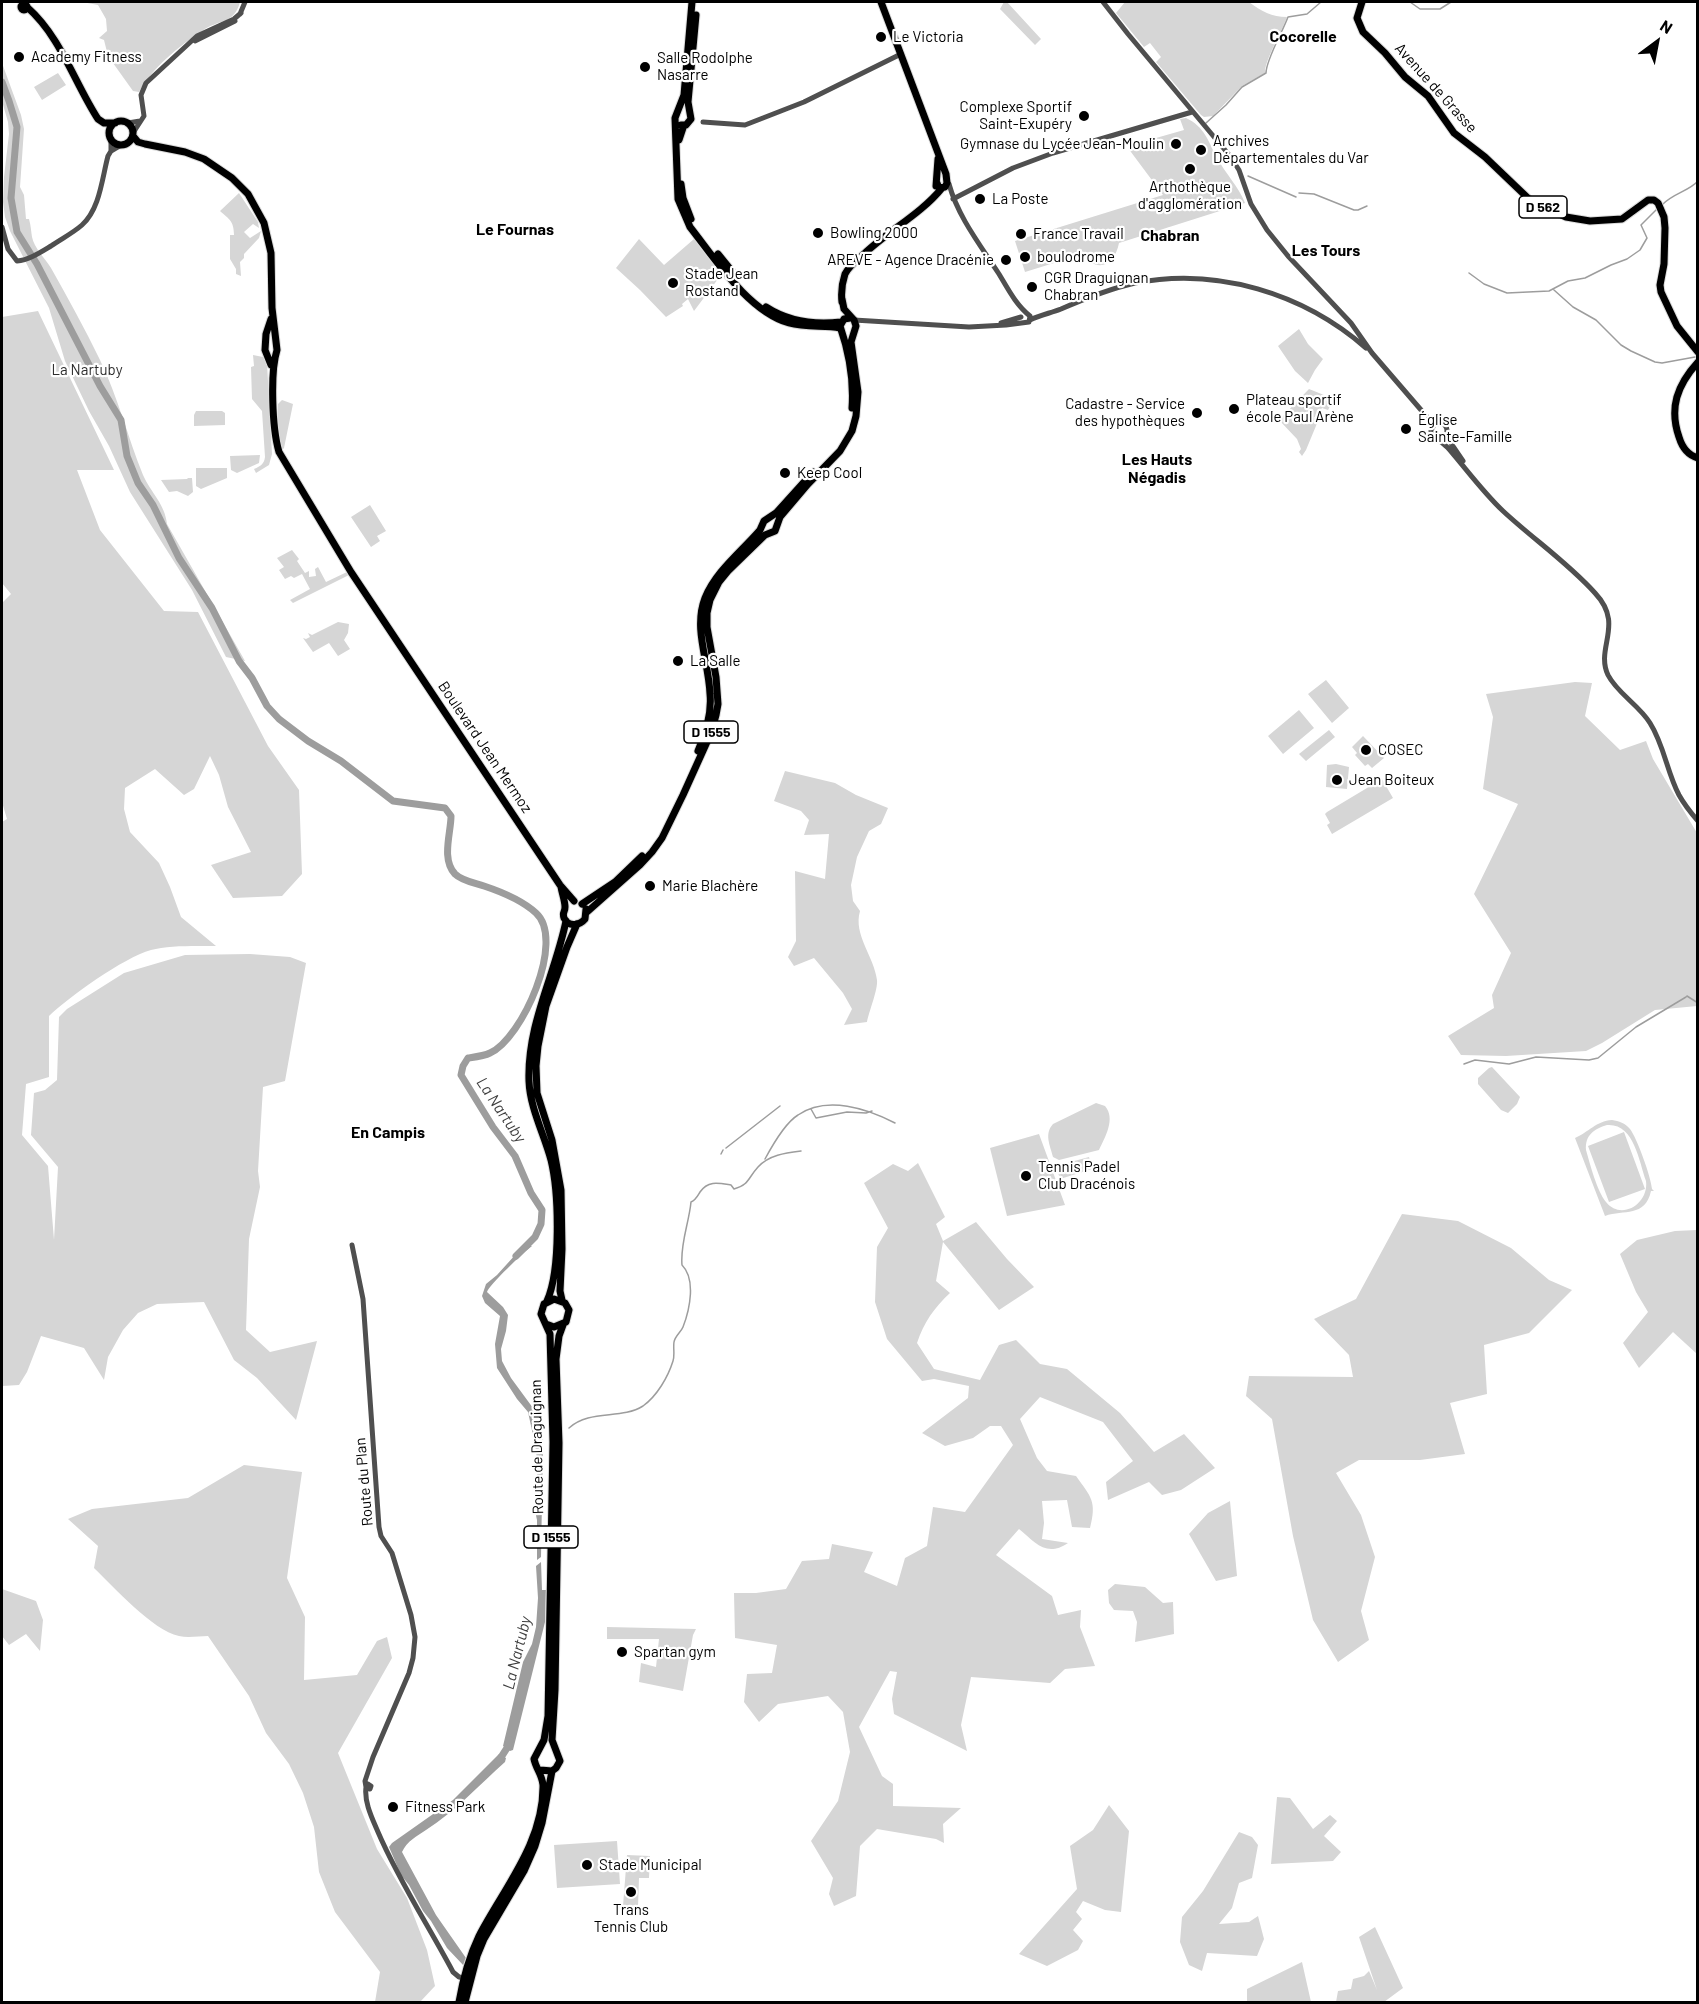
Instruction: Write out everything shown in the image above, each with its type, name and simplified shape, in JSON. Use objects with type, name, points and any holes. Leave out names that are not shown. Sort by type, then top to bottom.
[{"type":"main road","points":[[694,2],[684,95],[675,116],[677,192],[686,220],[749,298],[760,308],[779,317],[812,322],[846,323],[855,330]]},
{"type":"main road","points":[[694,2],[688,112],[691,119],[684,125],[680,137],[682,190],[685,204],[692,221],[746,289],[779,317]]},
{"type":"main road","points":[[855,330],[849,334],[842,299],[848,269],[872,246],[931,199],[942,184],[938,153],[881,2]]},
{"type":"main road","name":"Avenue de Grasse","points":[[1362,2],[1357,18],[1363,32],[1385,52],[1405,77],[1428,96],[1454,133],[1485,157],[1531,201],[1566,217],[1590,221],[1622,219],[1648,200],[1658,203],[1664,217],[1665,228],[1661,292],[1677,326],[1698,352]]},
{"type":"main road","points":[[23,4],[53,36],[98,118],[104,123],[120,121],[128,123],[138,142],[151,146]]},
{"type":"main road","points":[[679,110],[684,109],[688,112]]},
{"type":"main road","points":[[676,122],[684,125]]},
{"type":"main road","points":[[115,123],[109,131],[111,139],[116,144],[151,146],[179,151],[204,159],[237,182],[248,194],[264,223],[271,253],[272,330],[277,351],[271,355],[265,352],[266,334],[272,330]]},
{"type":"main road","points":[[123,144],[133,135]]},
{"type":"main road","points":[[846,323],[846,342],[853,395],[852,415],[848,429],[831,455],[770,518],[764,521],[762,526],[768,533],[775,531],[780,517],[840,451],[852,430],[858,393],[851,342],[855,330]]},
{"type":"main road","points":[[266,346],[270,344],[275,346]]},
{"type":"main road","name":"Boulevard Jean Mermoz","points":[[271,355],[275,434],[279,452],[386,626],[560,885],[574,901]]},
{"type":"main road","points":[[1698,362],[1682,382],[1674,414],[1677,432],[1685,450],[1698,458]]},
{"type":"main road","points":[[770,518],[777,524]]},
{"type":"main road","name":"D 1555","points":[[582,904],[615,882],[642,857],[658,835],[679,793],[701,745],[710,715],[710,682],[701,633],[701,616],[705,598],[723,569],[762,526]]},
{"type":"main road","name":"D 1555","points":[[587,912],[652,852],[662,838],[683,795],[708,739],[718,704],[716,677],[707,627],[710,600],[719,582],[728,571],[768,533]]},
{"type":"main road","name":"Boulevard Jean Mermoz","points":[[560,885],[565,907]]},
{"type":"main road","points":[[582,904],[574,901],[565,907],[563,914],[566,921],[536,1021],[530,1066],[531,1094],[551,1161],[554,1183],[559,1250],[560,1292],[569,1310],[568,1319],[562,1325],[554,1327],[546,1324],[541,1310],[551,1291],[559,1250],[562,1202],[559,1169],[537,1093],[537,1046],[546,1006],[567,946],[577,924],[585,919],[587,912],[582,904]]},
{"type":"main road","points":[[566,921],[577,924]]},
{"type":"main road","points":[[547,1301],[562,1300]]},
{"type":"main road","name":"Route de Draguignan","points":[[540,1749],[546,1732],[548,1716],[553,1443],[551,1341],[546,1324]]},
{"type":"main road","name":"Route de Draguignan","points":[[555,1750],[552,1740],[555,1690],[559,1443],[556,1359],[562,1325]]},
{"type":"main road","points":[[459,2002],[468,1972],[479,1936],[517,1872],[530,1845],[543,1786],[540,1770],[534,1759],[540,1749],[548,1747],[558,1753],[560,1761],[552,1771],[535,1846],[524,1871],[484,1939],[468,1972],[464,2002]]},
{"type":"main road","points":[[540,1770],[552,1771]]},
{"type":"street","points":[[133,135],[144,116],[141,95],[146,83],[203,33],[234,19],[241,13],[245,2]]},
{"type":"street","points":[[1103,2],[1230,156],[1256,213],[1288,256],[1351,322],[1372,353],[1434,425]]},
{"type":"street","points":[[703,122],[746,125],[804,102],[901,54]]},
{"type":"street","points":[[953,199],[1027,162],[1192,112]]},
{"type":"street","points":[[128,123],[142,121]]},
{"type":"street","points":[[2,227],[8,249],[17,261],[42,252],[83,225],[91,215],[111,152],[111,139]]},
{"type":"street","points":[[111,152],[123,144]]},
{"type":"street","points":[[942,184],[949,184],[953,199],[1026,318]]},
{"type":"street","points":[[846,323],[1006,325],[1116,288],[1148,281],[1179,279],[1215,281],[1268,291],[1308,308],[1350,335],[1372,353]]},
{"type":"street","points":[[855,330],[866,324],[876,323]]},
{"type":"street","points":[[1475,480],[1446,436],[1445,426],[1441,423],[1434,425],[1432,435],[1439,439],[1475,480],[1500,508],[1552,551],[1602,601],[1608,616],[1609,639],[1605,660],[1609,676],[1651,724],[1679,795],[1698,821]]},
{"type":"street","points":[[1439,439],[1446,436]]},
{"type":"street","name":"Route du Plan","points":[[352,1245],[364,1307],[379,1527],[381,1536],[392,1553],[415,1637],[409,1673],[368,1774],[368,1802],[373,1821],[400,1880],[451,1968],[468,1972]]},
{"type":"green space","points":[[82,2],[240,2],[234,15],[208,27],[167,58],[151,74],[139,92],[133,91],[108,56],[104,40],[99,38],[107,31],[106,19],[98,5]]},
{"type":"green space","points":[[1004,2],[1007,2],[1041,39],[1035,45],[1000,9]]},
{"type":"green space","points":[[1125,2],[1249,2],[1267,13],[1287,17],[1270,54],[1265,73],[1242,86],[1213,116],[1204,117],[1156,62],[1161,57],[1150,43],[1144,47],[1116,13]]},
{"type":"green space","name":"La Nartuby","points":[[2,63],[24,129],[20,187],[24,195],[26,219],[29,219],[33,241],[49,264],[100,360],[143,475],[161,504],[167,524],[245,661],[226,657],[192,590],[130,492],[65,361],[49,308],[10,231],[3,202],[9,134],[2,101]]},
{"type":"green space","points":[[58,73],[66,85],[42,100],[34,87]]},
{"type":"green space","points":[[1186,118],[1198,126],[1205,135],[1245,203],[1119,243],[1114,257],[1105,264],[1094,264],[1083,254],[1025,272],[1015,241],[1163,195],[1128,148],[1184,130],[1180,119]]},
{"type":"green space","points":[[239,193],[258,222],[259,228],[253,224],[244,232],[250,238],[261,231],[259,238],[244,254],[240,262],[241,276],[236,274],[236,269],[230,259],[230,235],[234,235],[233,226],[220,211]]},
{"type":"green space","name":"Stade Jean Rostand","points":[[639,239],[664,265],[694,239],[717,266],[721,275],[694,311],[688,299],[682,304],[683,306],[666,317],[616,268]]},
{"type":"green space","points":[[38,311],[114,470],[77,470],[100,530],[164,611],[198,612],[268,746],[299,790],[302,874],[282,896],[233,898],[211,865],[251,852],[228,807],[219,775],[210,756],[194,789],[184,795],[155,769],[125,788],[124,809],[130,832],[159,863],[181,917],[216,946],[166,947],[139,954],[97,978],[49,1016],[49,1077],[26,1084],[22,1135],[48,1166],[54,1240],[58,1167],[31,1135],[34,1093],[45,1090],[57,1080],[59,1017],[67,1009],[124,973],[185,955],[250,954],[290,957],[306,963],[285,1081],[263,1087],[258,1171],[260,1187],[249,1239],[246,1330],[270,1352],[317,1341],[296,1420],[257,1378],[234,1360],[204,1302],[157,1304],[138,1313],[123,1330],[108,1357],[104,1380],[84,1348],[41,1336],[27,1372],[19,1385],[2,1386],[2,822],[7,819],[2,802],[2,603],[11,594],[2,583],[2,317]]},
{"type":"green space","points":[[1299,329],[1308,344],[1323,359],[1308,383],[1295,371],[1278,346]]},
{"type":"green space","points":[[253,355],[263,357],[267,363],[272,454],[269,465],[256,473],[254,469],[262,464],[265,457],[262,411],[252,399]]},
{"type":"green space","points":[[1309,389],[1334,399],[1328,410],[1322,408],[1314,418],[1318,421],[1302,456],[1297,439],[1279,420]]},
{"type":"green space","points":[[282,400],[293,404],[282,450],[278,430],[278,404]]},
{"type":"green space","points":[[196,411],[222,411],[225,413],[225,425],[194,426]]},
{"type":"green space","points":[[260,455],[259,463],[237,473],[231,470],[230,456]]},
{"type":"green space","points":[[196,468],[227,468],[227,478],[201,489],[196,486]]},
{"type":"green space","points":[[192,478],[193,492],[188,496],[177,491],[169,492],[161,480],[187,479]]},
{"type":"green space","points":[[370,505],[386,531],[377,536],[380,541],[371,547],[351,517]]},
{"type":"green space","points":[[292,550],[305,573],[309,571],[309,577],[316,576],[315,569],[318,567],[326,582],[347,572],[349,575],[293,603],[290,600],[310,589],[302,574],[285,579],[279,570],[284,567],[277,558]]},
{"type":"green space","points":[[338,622],[349,624],[344,640],[350,649],[338,656],[329,643],[313,652],[303,638],[310,637],[308,633],[312,635]]},
{"type":"green space","points":[[1326,680],[1349,708],[1332,723],[1308,694]]},
{"type":"green space","points":[[1575,682],[1592,683],[1585,716],[1620,750],[1646,741],[1653,759],[1697,833],[1697,1006],[1655,1010],[1586,1051],[1506,1056],[1461,1055],[1448,1036],[1494,1008],[1492,995],[1511,953],[1474,894],[1518,804],[1483,789],[1493,717],[1486,694]]},
{"type":"green space","points":[[1299,710],[1314,728],[1283,754],[1268,736]]},
{"type":"green space","points":[[1329,730],[1335,737],[1306,761],[1299,754]]},
{"type":"green space","name":"COSEC","points":[[1363,736],[1384,758],[1372,768],[1368,764],[1365,766],[1355,755],[1357,753],[1352,747]]},
{"type":"green space","name":"Jean Boiteux","points":[[1336,764],[1349,767],[1347,789],[1326,787],[1327,765]]},
{"type":"green space","points":[[785,771],[835,783],[856,795],[888,808],[881,824],[869,831],[857,857],[851,885],[853,901],[860,911],[859,929],[877,980],[867,1022],[844,1025],[852,1009],[843,993],[814,958],[794,966],[788,957],[796,941],[795,871],[825,879],[829,834],[804,835],[809,820],[801,811],[774,801]]},
{"type":"green space","points":[[1382,779],[1393,798],[1332,834],[1325,814]]},
{"type":"green space","points":[[1492,1067],[1520,1097],[1508,1113],[1501,1110],[1478,1084],[1478,1078]]},
{"type":"green space","points":[[1096,1103],[1105,1106],[1110,1117],[1099,1150],[1059,1160],[1053,1157],[1048,1136],[1053,1124]]},
{"type":"green space","points":[[1606,1121],[1619,1122],[1630,1129],[1640,1149],[1654,1191],[1651,1191],[1648,1200],[1639,1209],[1605,1216],[1575,1138]],"holes":[[[1607,1125],[1624,1130],[1634,1145],[1646,1181],[1646,1189],[1639,1203],[1626,1210],[1619,1210],[1606,1202],[1594,1177],[1586,1150],[1587,1140],[1594,1131]]]},
{"type":"green space","points":[[1624,1132],[1645,1189],[1609,1202],[1588,1146]]},
{"type":"green space","name":"Tennis Padel Club Dracénois","points":[[1039,1134],[1065,1205],[1007,1216],[990,1148]]},
{"type":"green space","points":[[1089,1157],[1092,1169],[1060,1179],[1056,1166]]},
{"type":"green space","points":[[918,1163],[945,1217],[936,1224],[943,1241],[976,1222],[1034,1287],[999,1310],[943,1242],[936,1281],[950,1293],[930,1316],[917,1343],[934,1369],[980,1380],[999,1345],[1016,1340],[1040,1364],[1067,1369],[1120,1413],[1154,1452],[1184,1434],[1215,1468],[1181,1490],[1162,1495],[1149,1482],[1108,1500],[1106,1482],[1133,1461],[1103,1422],[1040,1397],[1020,1419],[1037,1458],[1047,1471],[1076,1476],[1093,1505],[1092,1519],[1090,1528],[1072,1527],[1067,1500],[1042,1501],[1044,1523],[1042,1539],[1068,1543],[1047,1549],[1019,1529],[996,1555],[1052,1596],[1058,1615],[1081,1610],[1080,1627],[1095,1666],[1065,1669],[1050,1683],[971,1677],[961,1725],[967,1751],[894,1714],[892,1699],[897,1672],[890,1671],[859,1727],[882,1776],[893,1784],[893,1806],[961,1808],[943,1824],[944,1843],[936,1839],[877,1829],[860,1846],[856,1896],[834,1906],[829,1894],[833,1878],[811,1841],[838,1801],[850,1752],[843,1712],[828,1696],[778,1704],[759,1722],[744,1702],[747,1674],[772,1673],[777,1645],[735,1638],[734,1593],[786,1589],[802,1561],[829,1559],[832,1544],[873,1552],[864,1572],[897,1586],[905,1558],[927,1546],[933,1507],[965,1512],[1013,1445],[1001,1426],[990,1426],[973,1438],[945,1446],[922,1433],[968,1398],[969,1386],[934,1379],[922,1381],[887,1339],[875,1302],[877,1247],[888,1228],[864,1183],[893,1164],[908,1171]]},
{"type":"green space","points":[[1402,1214],[1458,1221],[1511,1248],[1549,1280],[1572,1290],[1529,1333],[1484,1345],[1487,1394],[1450,1403],[1465,1454],[1420,1460],[1359,1460],[1336,1473],[1361,1515],[1375,1557],[1361,1611],[1369,1640],[1338,1662],[1313,1620],[1293,1536],[1272,1419],[1246,1396],[1249,1376],[1353,1377],[1349,1355],[1314,1319],[1356,1299]]},
{"type":"green space","points":[[1697,1230],[1697,1354],[1673,1332],[1639,1368],[1623,1343],[1648,1312],[1636,1292],[1620,1254],[1637,1240],[1675,1231]]},
{"type":"green space","points":[[244,1465],[302,1472],[287,1578],[305,1617],[304,1680],[357,1675],[377,1641],[387,1637],[392,1658],[338,1753],[377,1849],[407,1898],[427,1950],[435,1986],[420,2002],[375,2002],[380,1972],[335,1912],[319,1872],[314,1827],[303,1793],[289,1764],[266,1733],[249,1696],[208,1636],[179,1636],[157,1626],[146,1617],[94,1568],[98,1546],[68,1519],[92,1509],[188,1498]]},
{"type":"green space","points":[[1230,1501],[1237,1576],[1216,1581],[1189,1534],[1208,1513]]},
{"type":"green space","points":[[1115,1584],[1145,1587],[1163,1603],[1173,1602],[1174,1634],[1135,1642],[1137,1622],[1133,1611],[1114,1610],[1109,1603],[1108,1590]]},
{"type":"green space","points":[[2,1589],[36,1601],[43,1620],[40,1651],[26,1634],[9,1645],[2,1636]]},
{"type":"green space","points":[[607,1627],[696,1629],[683,1691],[639,1682],[641,1663],[656,1667],[659,1639],[607,1639]]},
{"type":"green space","points":[[1277,1797],[1290,1798],[1313,1829],[1330,1815],[1337,1821],[1324,1836],[1341,1852],[1333,1861],[1271,1864]]},
{"type":"green space","points":[[1109,1805],[1129,1831],[1121,1912],[1105,1910],[1083,1901],[1076,1912],[1082,1919],[1073,1930],[1083,1941],[1078,1950],[1047,1966],[1019,1954],[1077,1889],[1070,1846],[1093,1830]]},
{"type":"green space","points":[[1239,1832],[1252,1837],[1258,1845],[1252,1878],[1239,1883],[1232,1908],[1219,1924],[1249,1922],[1258,1916],[1264,1939],[1257,1956],[1207,1953],[1202,1971],[1189,1965],[1180,1942],[1182,1917],[1203,1891]]},
{"type":"green space","name":"Stade Municipal","points":[[617,1841],[620,1884],[557,1888],[554,1845]]},
{"type":"green space","name":"Trans Tennis Club","points":[[627,1855],[650,1856],[649,1878],[639,1878],[638,1907],[623,1906]]},
{"type":"green space","points":[[1375,1927],[1403,1988],[1384,2002],[1336,2002],[1338,1991],[1351,1989],[1353,1979],[1364,1976],[1369,1971],[1377,1990],[1359,1937]]},
{"type":"green space","points":[[1302,1962],[1311,2002],[1247,2002],[1247,1989]]},
{"type":"shaded area","points":[[526,1246],[532,1246],[500,1276],[487,1292],[508,1315],[501,1349],[502,1361],[511,1378],[533,1408],[543,1441],[541,1557],[537,1560],[537,1520],[534,1506],[538,1467],[535,1444],[528,1412],[497,1368],[495,1344],[500,1316],[485,1303],[482,1296],[486,1284]]},
{"type":"shaded area","points":[[541,1562],[542,1590],[546,1590],[545,1622],[513,1750],[510,1751],[503,1746],[523,1662],[532,1644],[536,1627],[538,1598],[536,1566]]},
{"type":"shaded area","points":[[499,1754],[506,1758],[505,1762],[447,1815],[409,1842],[402,1852],[436,1915],[466,1958],[464,1966],[447,1948],[423,1911],[401,1875],[389,1847],[453,1800]]},
{"type":"waterway","points":[[1206,123],[1242,87],[1266,73],[1271,54],[1288,17],[1307,14],[1321,2]]},
{"type":"waterway","points":[[1410,2],[1420,9],[1440,9],[1451,2]]},
{"type":"waterway","name":"La Nartuby","points":[[2,82],[17,127],[11,198],[17,232],[37,264],[100,386],[121,420],[127,456],[138,483],[153,505],[179,558],[212,608],[239,661],[252,678],[267,706],[279,719],[308,741],[341,761],[393,801],[445,808],[451,816],[448,861],[455,874],[518,900],[536,913],[544,926],[546,944],[543,965],[527,1010],[502,1044],[488,1054],[468,1058],[461,1075],[493,1127],[515,1156],[531,1193],[542,1210],[541,1224],[535,1237],[516,1256]]},
{"type":"waterway","points":[[1248,176],[1296,197]]},
{"type":"waterway","points":[[1663,204],[1698,181]]},
{"type":"waterway","points":[[1299,193],[1314,194],[1354,210],[1367,206]]},
{"type":"waterway","points":[[1469,273],[1484,284],[1507,293],[1549,291],[1568,281],[1585,278],[1627,259],[1640,250],[1647,238],[1641,225],[1657,209]]},
{"type":"waterway","points":[[1554,290],[1573,307],[1596,320],[1621,345],[1631,351],[1662,363],[1695,357]]},
{"type":"waterway","points":[[1687,996],[1698,1003]]},
{"type":"waterway","points":[[1464,1064],[1475,1060],[1509,1064],[1536,1057],[1589,1060],[1598,1058],[1636,1027],[1686,997]]},
{"type":"waterway","points":[[765,1159],[788,1123],[809,1109],[834,1105],[847,1106],[873,1113],[895,1123]]},
{"type":"waterway","points":[[726,1148],[780,1106]]},
{"type":"waterway","points":[[811,1109],[816,1118],[847,1112],[872,1111]]},
{"type":"waterway","points":[[721,1154],[723,1150]]},
{"type":"waterway","points":[[569,1428],[577,1422],[596,1416],[625,1413],[643,1406],[653,1397],[665,1380],[674,1359],[675,1340],[688,1312],[690,1286],[689,1278],[682,1265],[682,1257],[691,1202],[703,1188],[710,1184],[731,1185],[734,1189],[746,1183],[758,1167],[772,1157],[801,1151]]},
{"type":"waterway","name":"La Nartuby","points":[[498,1762],[510,1740]]},
{"type":"place","name":"Le Victoria","points":[[881,37]]},
{"type":"place","name":"Academy Fitness","points":[[19,57]]},
{"type":"place","name":"Salle Rodolphe Nasarre","points":[[645,67]]},
{"type":"place","name":"Complexe Sportif Saint-Exupéry","points":[[1084,116]]},
{"type":"place","name":"Gymnase du Lycée Jean-Moulin","points":[[1176,144]]},
{"type":"place","name":"Archives Départementales du Var","points":[[1201,150]]},
{"type":"place","name":"Arthothèque d'agglomération","points":[[1190,169]]},
{"type":"place","name":"La Poste","points":[[980,199]]},
{"type":"place","name":"Bowling 2000","points":[[818,233]]},
{"type":"place","name":"France Travail","points":[[1021,234]]},
{"type":"place","name":"boulodrome","points":[[1025,257]]},
{"type":"place","name":"AREVE - Agence Dracénie","points":[[1006,260]]},
{"type":"place","name":"Stade Jean Rostand","points":[[673,283]]},
{"type":"place","name":"CGR Draguignan Chabran","points":[[1032,287]]},
{"type":"place","name":"Plateau sportif école Paul Arène","points":[[1234,409]]},
{"type":"place","name":"Cadastre - Service des hypothèques","points":[[1197,413]]},
{"type":"place","name":"Église Sainte-Famille","points":[[1406,429]]},
{"type":"place","name":"Keep Cool","points":[[785,473]]},
{"type":"place","name":"La Salle","points":[[678,661]]},
{"type":"place","name":"COSEC","points":[[1366,750]]},
{"type":"place","name":"Jean Boiteux","points":[[1337,780]]},
{"type":"place","name":"Marie Blachère","points":[[650,886]]},
{"type":"place","name":"Tennis Padel Club Dracénois","points":[[1026,1176]]},
{"type":"place","name":"Spartan gym","points":[[622,1652]]},
{"type":"place","name":"Fitness Park","points":[[393,1807]]},
{"type":"place","name":"Stade Municipal","points":[[587,1865]]},
{"type":"place","name":"Trans Tennis Club","points":[[631,1892]]},
{"type":"district","name":"Cocorelle","points":[[1303,37]]},
{"type":"district","name":"Le Fournas","points":[[515,230]]},
{"type":"district","name":"Chabran","points":[[1170,236]]},
{"type":"district","name":"Les Tours","points":[[1326,251]]},
{"type":"district","name":"Les Hauts Négadis","points":[[1157,469]]},
{"type":"district","name":"En Campis","points":[[388,1133]]}]
